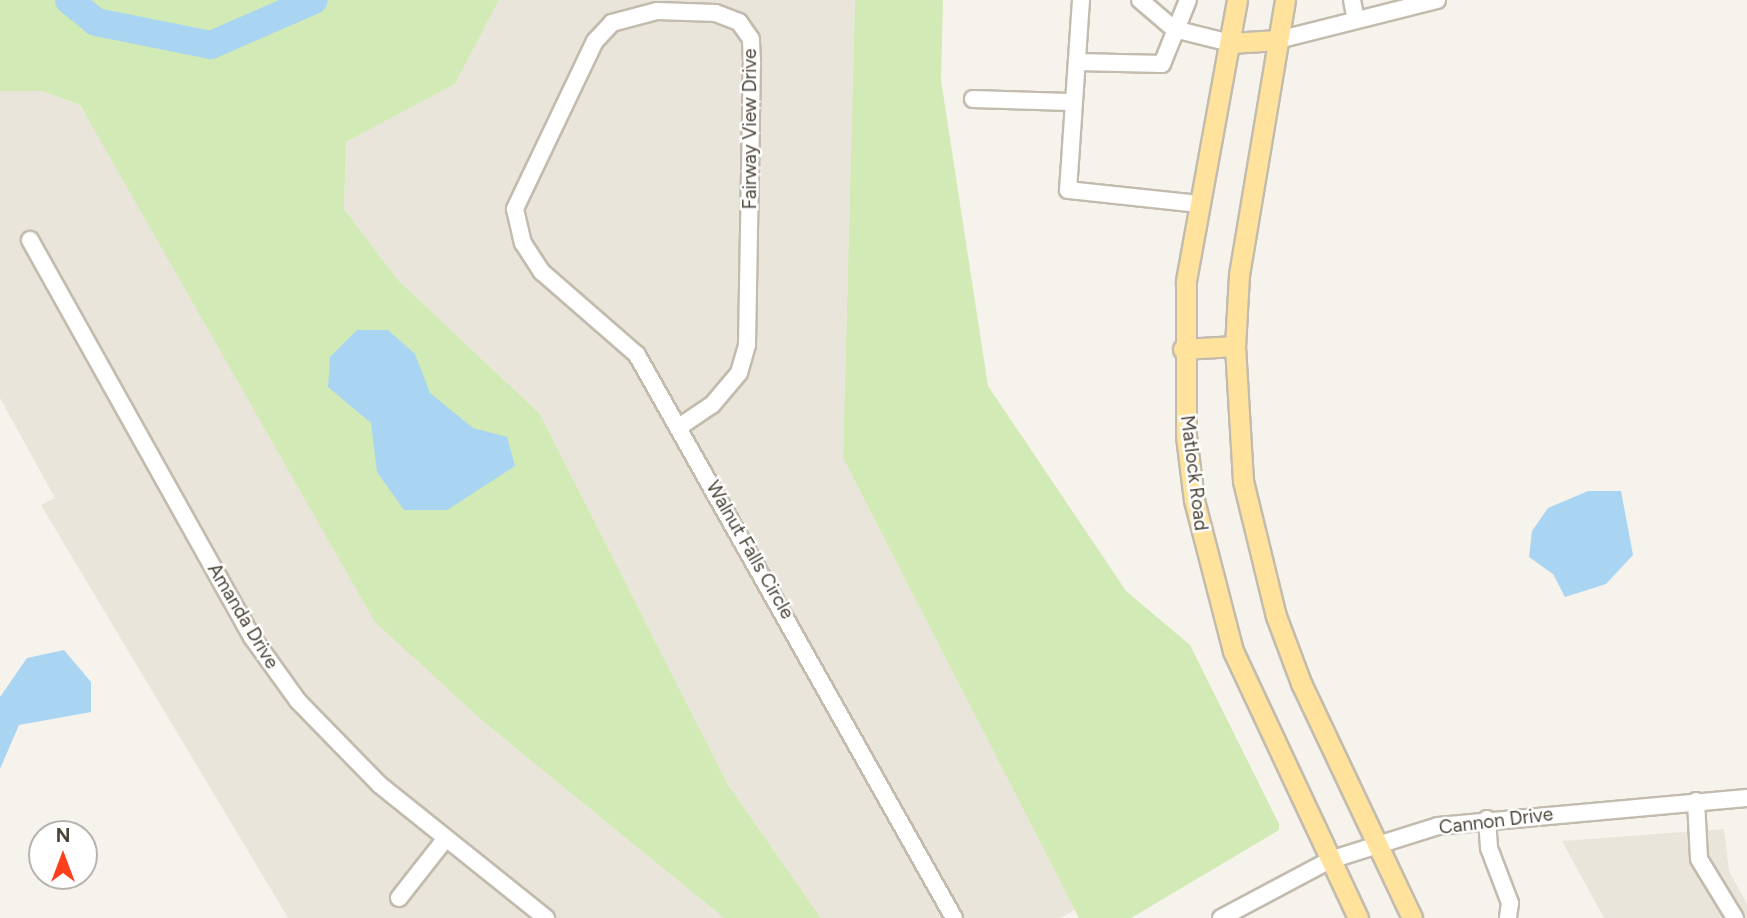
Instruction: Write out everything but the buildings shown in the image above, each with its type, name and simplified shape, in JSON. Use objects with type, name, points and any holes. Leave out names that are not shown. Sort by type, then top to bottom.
[{"type":"main road","name":"Matlock Road","points":[[1237,0],[1198,204],[1183,349],[1186,436],[1209,572],[1233,651],[1358,918]]},
{"type":"main road","points":[[1285,0],[1249,193],[1235,346],[1243,481],[1272,604],[1301,683],[1412,918]]},
{"type":"main road","points":[[1230,43],[1278,40]]},
{"type":"main road","points":[[1183,349],[1235,346]]},
{"type":"street","points":[[1081,0],[1078,62],[1069,102],[1068,190],[1198,204]]},
{"type":"street","points":[[1140,0],[1174,29],[1230,43]]},
{"type":"street","points":[[1078,62],[1162,64],[1188,0]]},
{"type":"street","points":[[1352,0],[1356,20]]},
{"type":"street","points":[[1278,40],[1437,0]]},
{"type":"street","name":"Fairway View Drive","points":[[515,209],[595,41],[612,23],[657,11],[716,13],[739,22],[751,39],[752,61],[747,345],[730,384],[679,427]]},
{"type":"street","points":[[973,100],[1069,102]]},
{"type":"street","name":"Walnut Falls Circle","points":[[515,209],[523,243],[542,272],[636,355],[954,918]]},
{"type":"street","name":"Amanda Drive","points":[[30,240],[253,638],[340,747],[446,838],[546,918]]},
{"type":"street","name":"Cannon Drive","points":[[1221,918],[1330,860],[1378,845],[1487,820],[1747,798]]},
{"type":"street","points":[[1696,801],[1699,859],[1735,918]]},
{"type":"street","points":[[1487,820],[1489,848],[1510,903],[1508,918]]},
{"type":"street","points":[[399,898],[446,838]]},
{"type":"shaded area","points":[[499,0],[855,0],[843,458],[1075,910],[1060,918],[821,918],[728,785],[540,414],[399,281],[344,209],[346,142],[455,84]]},
{"type":"shaded area","points":[[0,91],[42,91],[79,105],[485,723],[724,918],[288,918],[41,505],[55,498],[0,398]]},
{"type":"shaded area","points":[[1724,829],[1729,871],[1747,904],[1747,918],[1604,918],[1562,841]]},
{"type":"green space","points":[[0,0],[499,0],[455,84],[346,142],[344,209],[399,281],[540,414],[728,785],[821,918],[724,918],[485,723],[375,622],[80,105],[42,91],[0,91]]},
{"type":"green space","points":[[855,0],[943,0],[941,80],[988,386],[1126,591],[1190,645],[1279,824],[1279,830],[1131,918],[1079,918],[843,458]]},
{"type":"water","points":[[357,330],[388,330],[415,354],[430,393],[473,428],[507,437],[515,466],[447,510],[404,510],[377,472],[371,423],[328,387],[330,357]]},
{"type":"water","points":[[1588,491],[1621,491],[1633,555],[1606,584],[1565,597],[1553,574],[1529,557],[1532,531],[1548,508]]},
{"type":"water","points":[[64,650],[91,682],[91,712],[19,725],[0,769],[0,697],[27,658]]},
{"type":"waterway","points":[[69,0],[96,22],[211,45],[314,0]]}]
